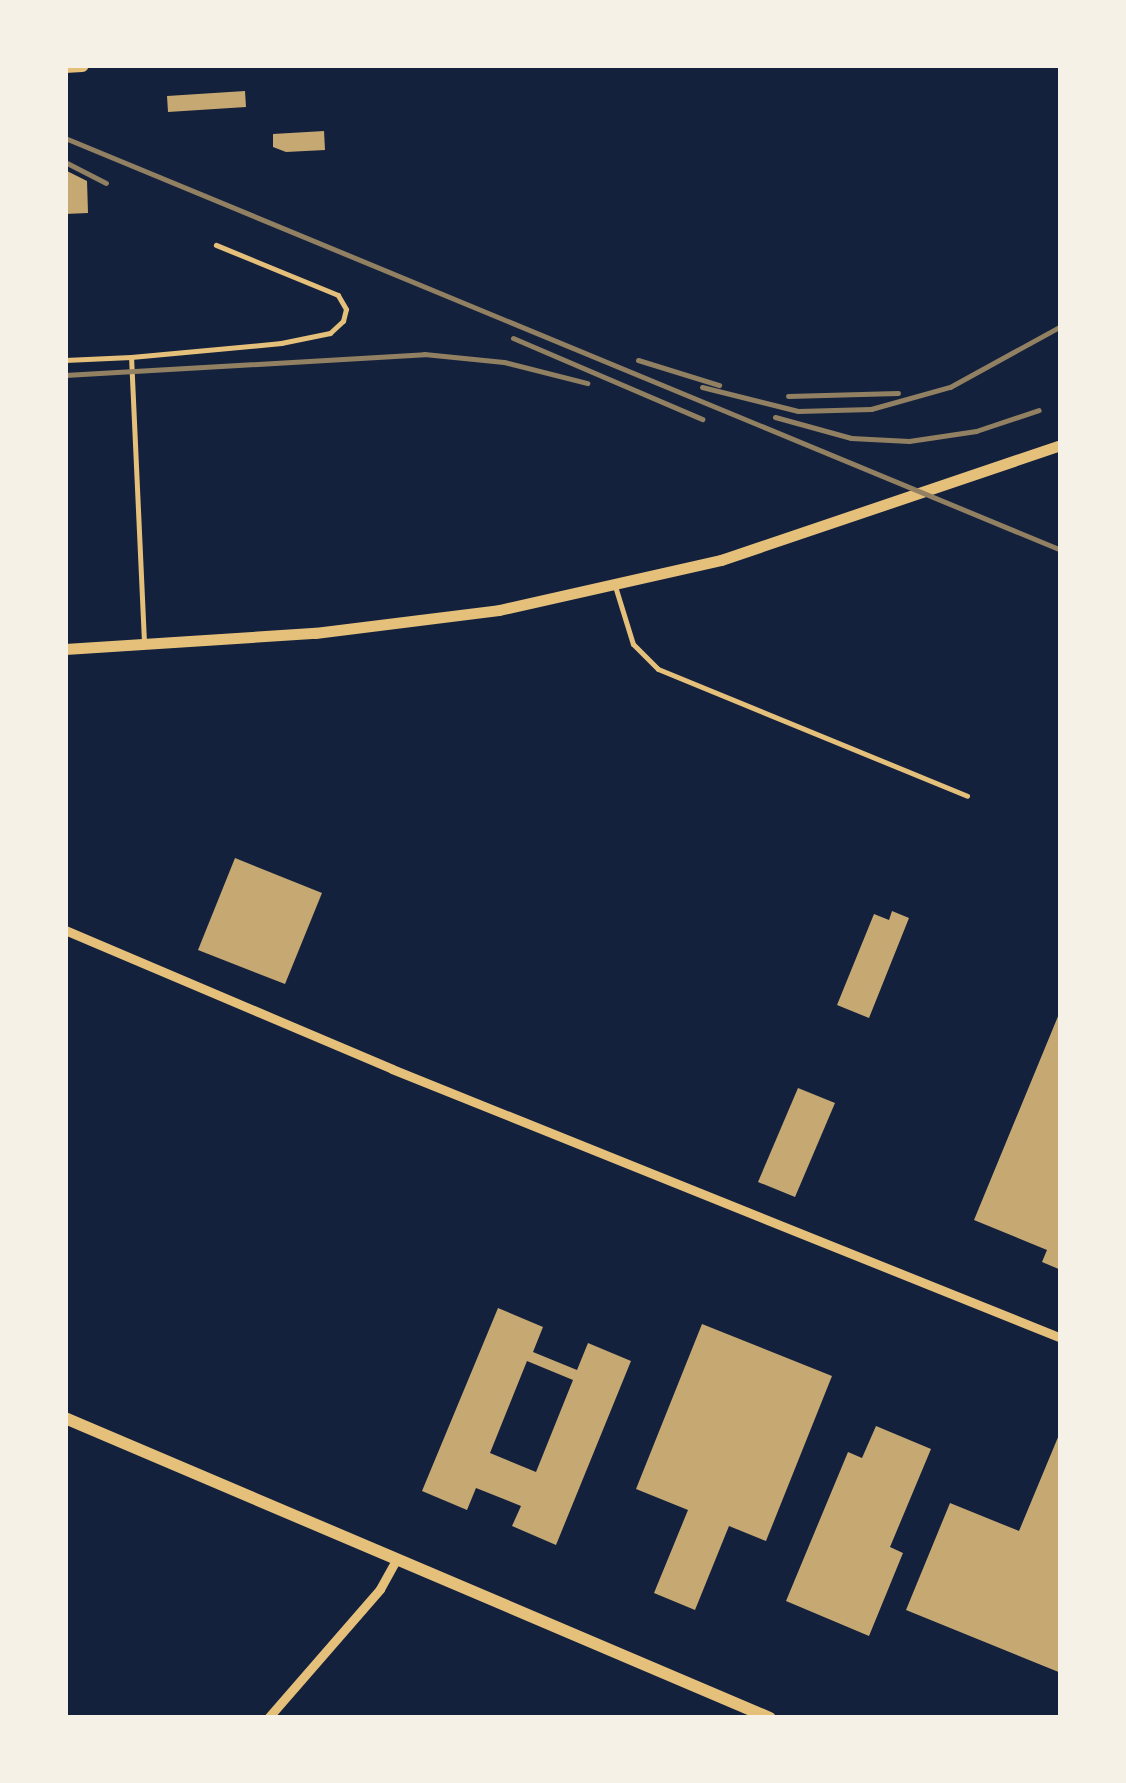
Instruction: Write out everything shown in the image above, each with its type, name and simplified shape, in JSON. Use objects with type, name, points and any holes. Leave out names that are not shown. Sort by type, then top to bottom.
[{"type":"main road","points":[[65,66],[82,65]]},
{"type":"main road","points":[[65,1418],[770,1718]]},
{"type":"street","points":[[65,649],[408,624],[615,586],[803,534],[1061,446]]},
{"type":"street","points":[[65,930],[392,1069],[1061,1338]]},
{"type":"street","points":[[268,1718],[380,1589],[396,1560]]},
{"type":"lane","points":[[65,360],[281,343],[330,333],[343,321],[346,309],[338,295],[216,245]]},
{"type":"lane","points":[[131,357],[144,645]]},
{"type":"lane","points":[[615,586],[632,644],[658,670],[968,796]]},
{"type":"building","points":[[245,91],[246,107],[168,112],[167,96]]},
{"type":"building","points":[[324,131],[325,150],[286,152],[273,147],[273,134]]},
{"type":"building","points":[[65,170],[87,181],[88,213],[65,214]]},
{"type":"building","points":[[235,858],[322,893],[285,984],[198,950]]},
{"type":"building","points":[[892,911],[909,918],[869,1018],[837,1005],[874,914],[889,920]]},
{"type":"building","points":[[1061,1009],[1061,1270],[1042,1262],[1047,1250],[974,1220]]},
{"type":"building","points":[[798,1088],[835,1103],[795,1197],[758,1182]]},
{"type":"building","points":[[498,1308],[543,1327],[533,1352],[577,1370],[588,1343],[631,1361],[556,1545],[512,1526],[521,1506],[476,1488],[467,1510],[422,1491]],"holes":[[[527,1361],[573,1380],[536,1472],[490,1453]]]},
{"type":"building","points":[[702,1324],[832,1376],[766,1541],[729,1526],[695,1610],[654,1593],[688,1510],[636,1489]]},
{"type":"building","points":[[876,1426],[931,1449],[890,1547],[903,1553],[869,1636],[786,1601],[848,1452],[862,1458]]},
{"type":"building","points":[[1061,1430],[1061,1673],[906,1610],[950,1503],[1019,1531]]},
{"type":"railway","points":[[65,138],[1061,550]]},
{"type":"railway","points":[[65,162],[106,183]]},
{"type":"railway","points":[[702,387],[798,411],[871,409],[950,387],[1061,326]]},
{"type":"railway","points":[[513,338],[702,419]]},
{"type":"railway","points":[[65,375],[424,354],[504,362],[587,383]]},
{"type":"railway","points":[[638,360],[719,385]]},
{"type":"railway","points":[[788,396],[898,393]]},
{"type":"railway","points":[[775,417],[851,438],[909,441],[976,431],[1039,410]]}]
